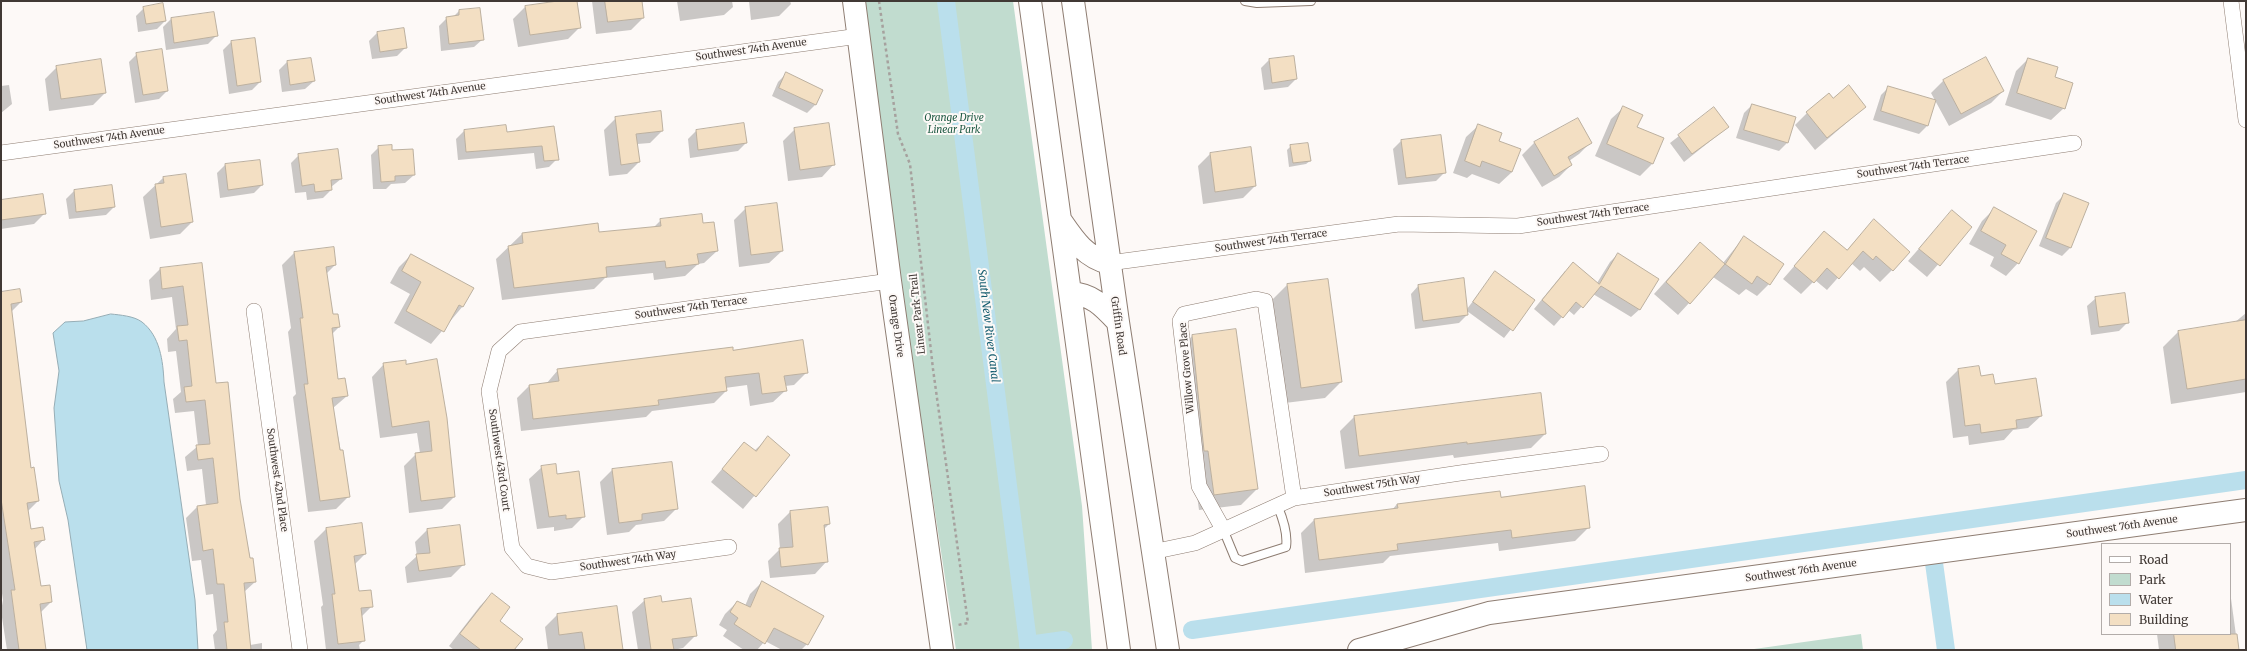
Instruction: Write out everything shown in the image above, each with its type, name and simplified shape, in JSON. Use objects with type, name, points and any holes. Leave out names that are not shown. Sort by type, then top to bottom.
[{"type":"street","name":"Orange Drive","points":[[854,1],[890,281],[942,650]]},
{"type":"street","points":[[1030,1],[1119,650]]},
{"type":"street","name":"Griffin Road","points":[[1073,1],[1109,263],[1168,650]]},
{"type":"street","points":[[2231,1],[2246,120]]},
{"type":"street","name":"Southwest 74th Avenue","points":[[1,152],[858,36]]},
{"type":"street","name":"Southwest 74th Terrace","points":[[1109,263],[1399,224],[1518,226],[2074,143]]},
{"type":"street","points":[[1060,218],[1075,241],[1087,253],[1098,260],[1109,263]]},
{"type":"street","name":"Southwest 74th Terrace","points":[[499,350],[520,332],[890,281]]},
{"type":"street","points":[[1070,293],[1080,293],[1092,298],[1101,304],[1118,322]]},
{"type":"street","name":"Willow Grove Place","points":[[1223,529],[1199,486],[1180,321],[1184,314],[1256,299],[1265,301],[1294,498]]},
{"type":"street","name":"Southwest 42nd Place","points":[[254,311],[300,650]]},
{"type":"street","name":"Southwest 43rd Court","points":[[499,350],[489,391],[512,548],[526,566]]},
{"type":"street","name":"Southwest 75th Way","points":[[1152,552],[1195,543],[1223,529],[1278,507],[1294,498],[1601,454]]},
{"type":"street","name":"Southwest 76th Avenue","points":[[1362,650],[1489,613],[2246,510]]},
{"type":"street","name":"Southwest 74th Way","points":[[526,566],[551,572],[729,547]]},
{"type":"lane","points":[[1245,1],[1257,3],[1311,1]]},
{"type":"lane","points":[[1223,529],[1235,558],[1242,561],[1286,547],[1287,541],[1283,518],[1278,507]]},
{"type":"path","name":"Linear Park Trail","points":[[879,1],[898,134],[910,164],[933,369],[968,623],[963,624]]},
{"type":"green space","name":"Orange Drive Linear Park","points":[[862,1],[1013,1],[1082,506],[1092,650],[956,650],[914,374]]},
{"type":"green space","points":[[1861,634],[1863,650],[1747,650]]},
{"type":"water","points":[[111,314],[131,317],[142,322],[153,334],[159,349],[163,366],[195,600],[198,650],[87,650],[68,520],[59,481],[54,408],[59,371],[53,333],[65,322],[83,321]]},
{"type":"building","points":[[558,1],[577,1],[581,28],[530,35],[525,6]]},
{"type":"building","points":[[605,1],[642,1],[644,18],[608,22]]},
{"type":"building","points":[[163,3],[166,21],[146,24],[143,7]]},
{"type":"building","points":[[480,8],[484,40],[449,44],[446,17],[459,15],[459,10]]},
{"type":"building","points":[[214,12],[218,36],[174,43],[171,18]]},
{"type":"building","points":[[404,28],[407,48],[380,52],[377,32]]},
{"type":"building","points":[[255,38],[261,82],[237,86],[231,41]]},
{"type":"building","points":[[162,49],[168,91],[143,95],[136,53]]},
{"type":"building","points":[[1294,56],[1297,79],[1272,83],[1269,59]]},
{"type":"building","points":[[1986,57],[2004,91],[1961,114],[1943,80]]},
{"type":"building","points":[[311,58],[315,81],[290,85],[287,61]]},
{"type":"building","points":[[2028,58],[2058,67],[2055,77],[2073,83],[2065,109],[2017,93]]},
{"type":"building","points":[[101,59],[106,93],[61,99],[56,66]]},
{"type":"building","points":[[786,72],[823,90],[816,105],[779,88]]},
{"type":"building","points":[[1849,85],[1866,107],[1827,138],[1806,112],[1829,93],[1833,98]]},
{"type":"building","points":[[1888,86],[1936,100],[1928,126],[1881,111]]},
{"type":"building","points":[[1752,104],[1796,117],[1788,143],[1744,130]]},
{"type":"building","points":[[1623,106],[1643,115],[1637,127],[1664,138],[1653,164],[1607,144]]},
{"type":"building","points":[[1714,107],[1729,127],[1692,154],[1678,135]]},
{"type":"building","points":[[661,111],[663,131],[636,134],[640,162],[621,165],[615,117]]},
{"type":"building","points":[[1578,118],[1592,143],[1568,157],[1572,165],[1554,176],[1534,142]]},
{"type":"building","points":[[744,123],[747,143],[698,150],[696,130]]},
{"type":"building","points":[[829,123],[835,165],[800,170],[794,128]]},
{"type":"building","points":[[1478,124],[1502,133],[1499,141],[1521,149],[1512,172],[1482,161],[1480,167],[1465,161]]},
{"type":"building","points":[[506,125],[507,132],[554,126],[559,160],[544,161],[542,146],[466,152],[464,130]]},
{"type":"building","points":[[1441,135],[1446,173],[1406,178],[1401,140]]},
{"type":"building","points":[[1308,143],[1311,161],[1293,163],[1290,145]]},
{"type":"building","points":[[392,145],[392,150],[413,149],[415,175],[395,176],[395,181],[381,182],[378,146]]},
{"type":"building","points":[[1251,147],[1256,186],[1215,192],[1210,153]]},
{"type":"building","points":[[338,149],[342,179],[331,180],[332,190],[315,192],[314,184],[302,186],[298,154]]},
{"type":"building","points":[[260,160],[263,185],[228,190],[225,164]]},
{"type":"building","points":[[186,174],[193,222],[161,227],[155,184],[164,183],[163,177]]},
{"type":"building","points":[[112,185],[115,207],[76,212],[74,190]]},
{"type":"building","points":[[2064,193],[2089,203],[2071,248],[2046,238]]},
{"type":"building","points":[[43,194],[46,214],[1,220],[1,200]]},
{"type":"building","points":[[777,203],[783,251],[751,255],[745,207]]},
{"type":"building","points":[[1994,207],[2037,231],[2019,264],[2001,254],[2006,245],[1981,231]]},
{"type":"building","points":[[1952,210],[1972,227],[1940,266],[1919,249]]},
{"type":"building","points":[[702,214],[703,223],[714,222],[718,251],[697,254],[699,264],[666,268],[665,261],[606,267],[607,277],[514,288],[508,246],[523,243],[522,233],[598,223],[599,232],[661,226],[660,219]]},
{"type":"building","points":[[1874,219],[1910,252],[1893,271],[1876,256],[1873,260],[1863,251],[1839,279],[1827,268],[1814,283],[1794,266],[1824,231],[1847,250]]},
{"type":"building","points":[[1744,236],[1784,264],[1770,285],[1757,276],[1752,284],[1725,264]]},
{"type":"building","points":[[1700,242],[1725,264],[1690,304],[1666,282]]},
{"type":"building","points":[[334,247],[336,265],[326,267],[333,314],[338,314],[340,327],[332,328],[338,379],[345,378],[348,396],[332,398],[340,450],[343,450],[350,497],[320,501],[304,384],[308,384],[300,318],[303,318],[294,252]]},
{"type":"building","points":[[1618,253],[1659,279],[1640,310],[1601,286],[1583,308],[1576,302],[1563,318],[1542,300],[1573,262],[1599,284]]},
{"type":"building","points":[[411,254],[474,288],[463,307],[459,305],[444,332],[406,311],[421,282],[402,271]]},
{"type":"building","points":[[202,263],[216,383],[228,382],[240,499],[250,558],[253,558],[256,582],[244,583],[251,650],[227,650],[224,622],[228,622],[224,584],[217,584],[213,549],[203,551],[197,506],[218,503],[213,458],[198,460],[196,445],[210,444],[205,400],[186,402],[184,387],[192,386],[187,340],[179,341],[177,326],[188,325],[183,286],[162,289],[160,268]]},
{"type":"building","points":[[1495,271],[1535,300],[1513,331],[1473,302]]},
{"type":"building","points":[[1464,278],[1468,315],[1423,321],[1418,285]]},
{"type":"building","points":[[1328,279],[1342,382],[1301,388],[1287,284]]},
{"type":"building","points":[[20,289],[22,302],[11,304],[31,468],[34,467],[39,501],[27,503],[31,529],[43,527],[45,540],[34,542],[41,586],[50,585],[52,602],[40,604],[46,650],[19,650],[11,590],[15,590],[1,499],[1,292]]},
{"type":"building","points":[[2125,293],[2129,323],[2099,327],[2095,297]]},
{"type":"building","points":[[2246,320],[2246,379],[2187,389],[2178,331]]},
{"type":"building","points":[[1236,329],[1258,489],[1214,495],[1208,451],[1204,451],[1192,335]]},
{"type":"building","points":[[803,340],[808,373],[784,376],[787,391],[762,394],[759,373],[725,377],[727,391],[658,400],[659,405],[533,419],[529,385],[559,381],[557,369],[733,347],[733,350]]},
{"type":"building","points":[[437,359],[447,418],[455,497],[421,501],[415,453],[432,451],[429,421],[392,427],[383,363],[406,360],[406,364]]},
{"type":"building","points":[[1979,366],[1981,376],[1993,374],[1995,384],[2036,378],[2042,416],[2016,420],[2017,428],[1981,433],[1980,424],[1965,426],[1958,369]]},
{"type":"building","points":[[1541,393],[1546,434],[1467,444],[1467,442],[1359,456],[1354,416]]},
{"type":"building","points":[[768,436],[790,455],[756,497],[722,469],[744,442],[756,451]]},
{"type":"building","points":[[672,462],[678,509],[642,514],[642,520],[619,523],[612,469]]},
{"type":"building","points":[[556,464],[557,474],[579,471],[585,517],[566,519],[566,515],[549,517],[541,466]]},
{"type":"building","points":[[1585,486],[1590,528],[1512,538],[1511,530],[1397,544],[1398,550],[1319,560],[1314,519],[1398,508],[1397,504],[1500,491],[1501,497]]},
{"type":"building","points":[[828,507],[830,524],[824,525],[828,562],[781,567],[779,548],[793,547],[790,511]]},
{"type":"building","points":[[362,523],[366,554],[354,556],[359,591],[371,590],[373,607],[361,608],[365,641],[338,644],[332,594],[335,594],[326,528]]},
{"type":"building","points":[[460,525],[465,565],[419,571],[416,554],[430,553],[427,529]]},
{"type":"building","points":[[762,581],[824,616],[808,645],[774,628],[765,644],[734,624],[738,618],[730,612],[737,601],[750,607]]},
{"type":"building","points":[[492,593],[510,607],[500,621],[523,639],[514,650],[481,650],[460,634]]},
{"type":"building","points":[[661,596],[662,602],[691,598],[697,636],[672,639],[674,650],[651,650],[644,599]]},
{"type":"building","points":[[617,606],[623,650],[585,650],[582,632],[559,635],[557,614]]},
{"type":"building","points":[[2237,634],[2239,650],[2176,650],[2174,635]]},
{"type":"waterway","name":"South New River Canal","points":[[946,1],[1029,650]]},
{"type":"waterway","points":[[1192,630],[2246,480]]},
{"type":"waterway","points":[[1934,563],[1946,650]]},
{"type":"waterway","points":[[1028,645],[1064,640]]}]
